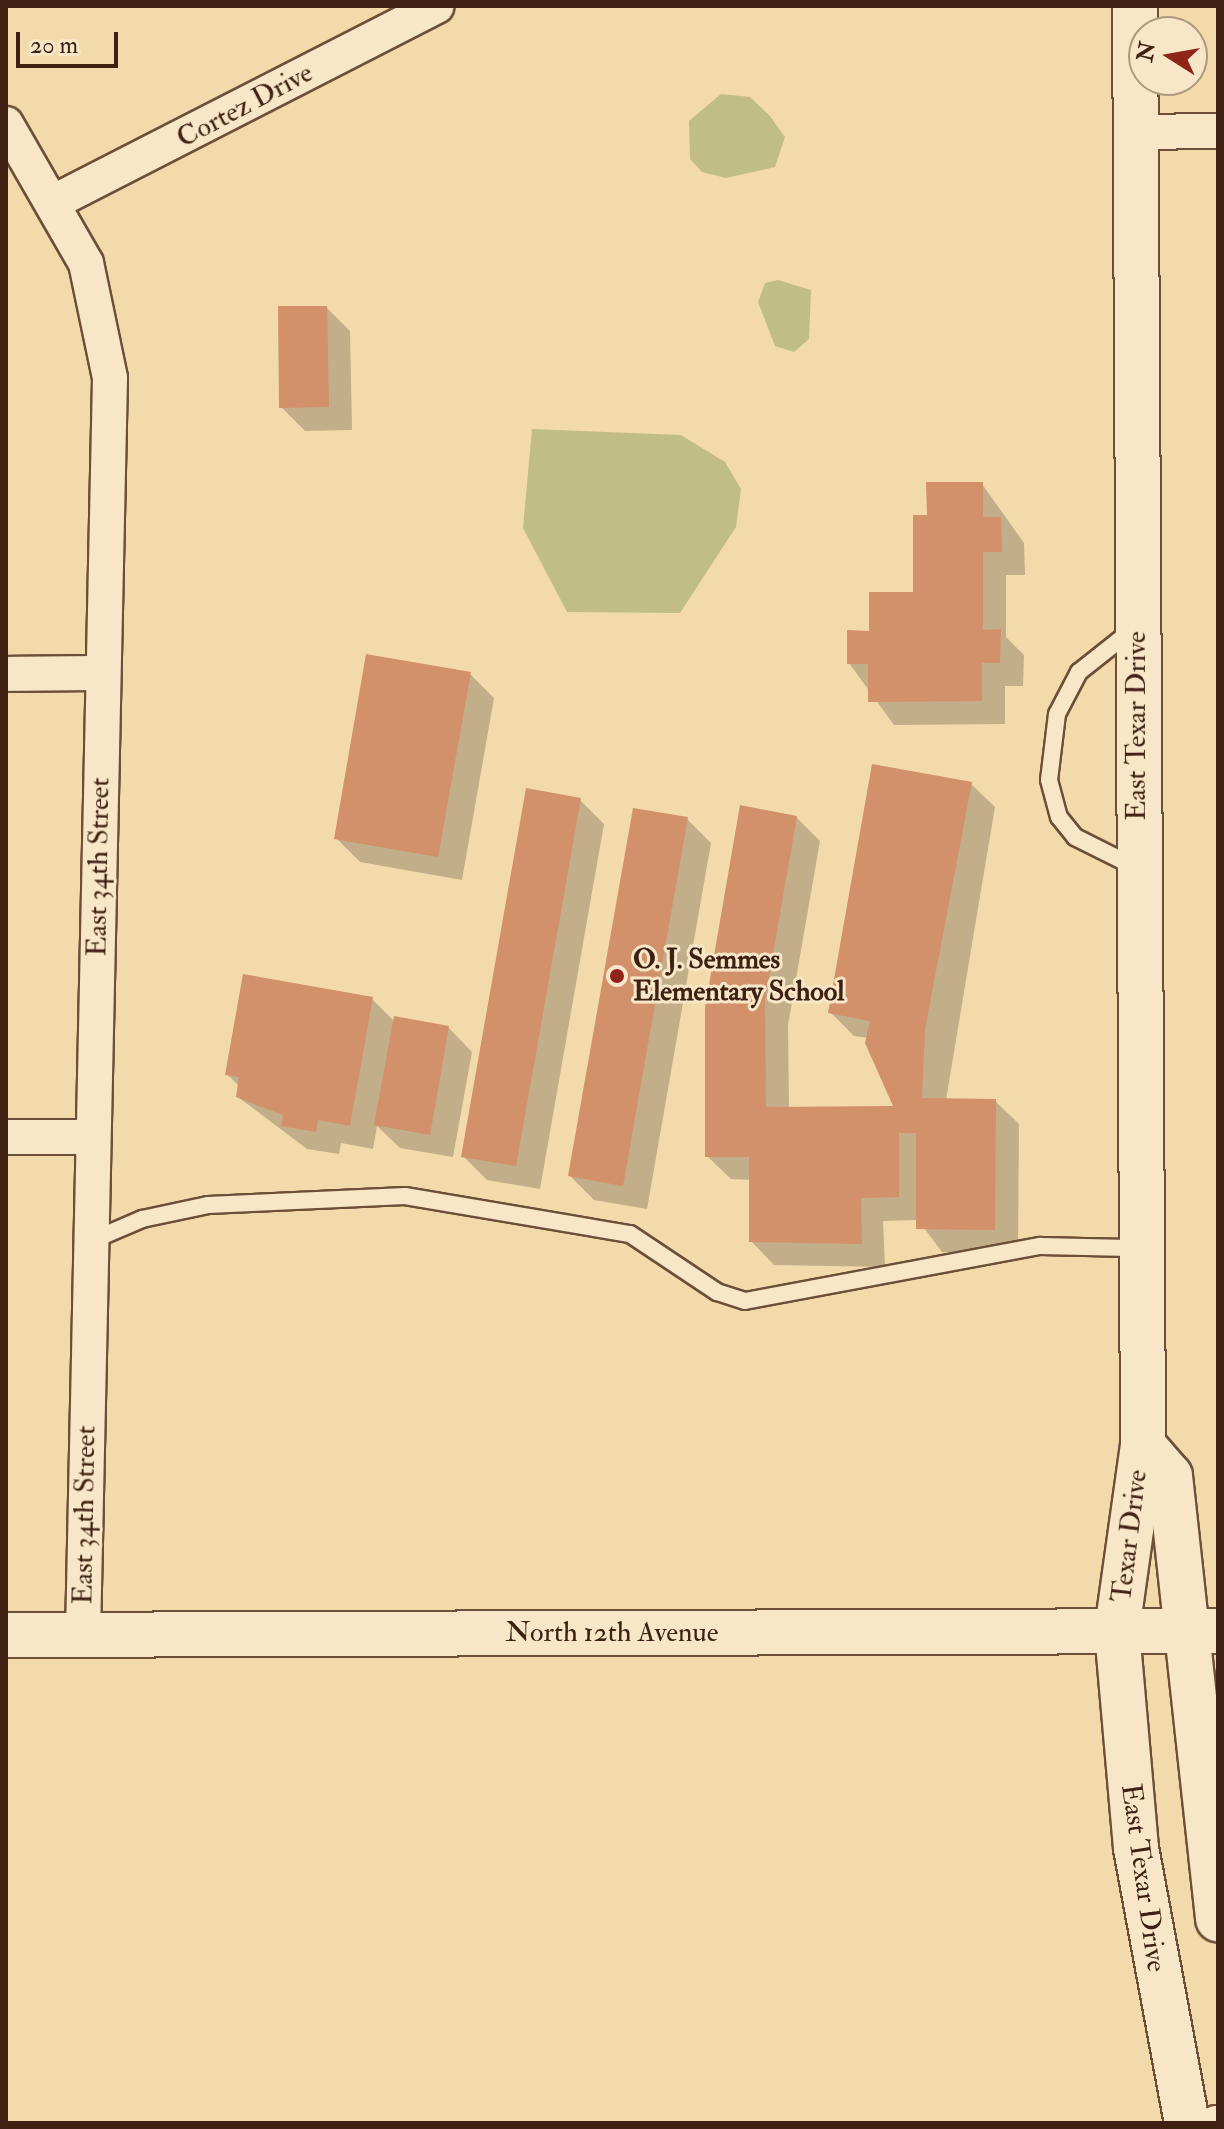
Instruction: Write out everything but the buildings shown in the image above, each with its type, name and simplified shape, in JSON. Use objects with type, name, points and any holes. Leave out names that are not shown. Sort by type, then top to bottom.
[{"type":"street","name":"Cortez Drive","points":[[52,203],[437,6]]},
{"type":"street","name":"East Texar Drive","points":[[1135,6],[1137,1248],[1143,1445]]},
{"type":"street","name":"East 34th Street","points":[[6,124],[86,263],[110,378],[83,1634]]},
{"type":"street","points":[[1136,132],[1218,131]]},
{"type":"street","points":[[6,674],[103,673]]},
{"type":"street","points":[[6,1137],[93,1137]]},
{"type":"street","name":"Texar Drive","points":[[1143,1445],[1170,1476],[1203,1631]]},
{"type":"street","name":"Texar Drive","points":[[1117,1631],[1143,1445]]},
{"type":"street","name":"East Texar Drive","points":[[1117,1631],[1136,1848],[1187,2123]]},
{"type":"street","points":[[1203,1631],[1218,1919]]},
{"type":"street","name":"North 12th Avenue","points":[[6,1635],[1203,1631]]},
{"type":"lane","points":[[1137,627],[1079,672],[1057,714],[1049,780],[1059,817],[1075,837],[1137,868]]},
{"type":"lane","points":[[91,1241],[142,1219],[208,1205],[405,1196],[630,1234],[717,1292],[745,1301],[1040,1246],[1137,1248]]},
{"type":"shaded area","points":[[721,94],[750,97],[770,116],[785,137],[775,167],[726,178],[702,172],[690,159],[689,121]]},
{"type":"shaded area","points":[[778,280],[811,290],[809,339],[794,352],[775,346],[758,302],[765,283]]},
{"type":"shaded area","points":[[532,429],[681,435],[725,462],[741,489],[736,527],[680,613],[567,612],[523,528]]},
{"type":"place","name":"O. J. Semmes Elementary School","points":[[617,976]]}]
